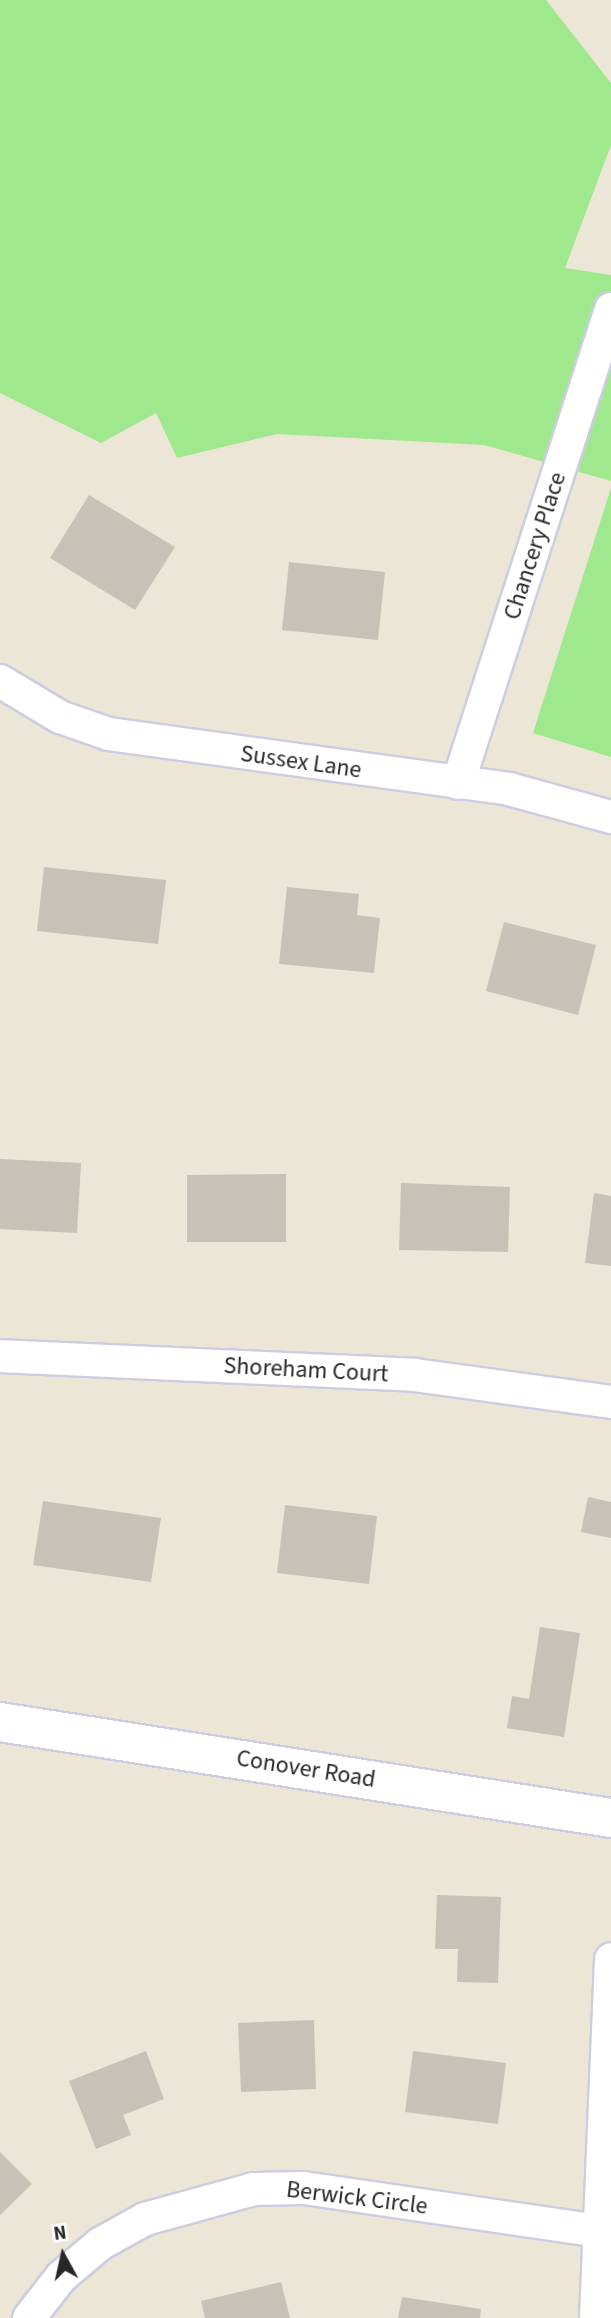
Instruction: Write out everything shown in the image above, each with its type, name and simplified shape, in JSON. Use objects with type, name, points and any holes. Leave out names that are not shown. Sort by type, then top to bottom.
[{"type":"street","name":"Chancery Place","points":[[458,783],[611,309]]},
{"type":"street","name":"Sussex Lane","points":[[0,681],[60,717],[109,734],[547,797],[611,817]]},
{"type":"street","name":"Shoreham Court","points":[[0,1356],[415,1375],[611,1402]]},
{"type":"street","name":"Conover Road","points":[[0,1722],[611,1818]]},
{"type":"street","points":[[596,2318],[611,1959]]},
{"type":"street","name":"Berwick Circle","points":[[29,2318],[61,2277],[100,2244],[145,2219],[254,2189],[304,2188],[599,2231]]},
{"type":"green space","points":[[0,0],[546,0],[611,83],[611,145],[565,268],[611,275],[611,481],[484,445],[277,434],[177,458],[156,413],[101,443],[0,393]]},
{"type":"green space","points":[[611,488],[611,757],[533,733]]},
{"type":"building","points":[[89,495],[175,547],[135,610],[50,558]]},
{"type":"building","points":[[289,562],[385,572],[378,640],[282,630]]},
{"type":"building","points":[[44,867],[166,880],[158,944],[37,931]]},
{"type":"building","points":[[287,887],[359,894],[357,915],[380,918],[374,973],[279,964]]},
{"type":"building","points":[[504,922],[596,945],[578,1015],[486,991]]},
{"type":"building","points":[[0,1159],[81,1163],[77,1233],[0,1229]]},
{"type":"building","points":[[286,1174],[286,1242],[187,1242],[187,1175]]},
{"type":"building","points":[[401,1183],[510,1187],[508,1252],[399,1250]]},
{"type":"building","points":[[594,1193],[611,1196],[611,1266],[585,1263]]},
{"type":"building","points":[[588,1497],[611,1502],[611,1538],[581,1532]]},
{"type":"building","points":[[43,1501],[161,1518],[151,1582],[33,1565]]},
{"type":"building","points":[[285,1505],[377,1516],[369,1584],[277,1573]]},
{"type":"building","points":[[540,1627],[580,1633],[564,1737],[507,1728],[512,1696],[529,1699]]},
{"type":"building","points":[[437,1895],[501,1897],[498,1983],[457,1982],[458,1949],[435,1949]]},
{"type":"building","points":[[314,2020],[316,2089],[241,2092],[238,2023]]},
{"type":"building","points":[[146,2051],[164,2099],[123,2115],[131,2135],[96,2149],[69,2081]]},
{"type":"building","points":[[413,2051],[506,2063],[498,2124],[405,2112]]},
{"type":"building","points":[[0,2152],[32,2184],[0,2215]]},
{"type":"building","points":[[281,2282],[290,2318],[205,2318],[201,2301]]},
{"type":"building","points":[[402,2297],[481,2309],[480,2318],[398,2318]]}]
